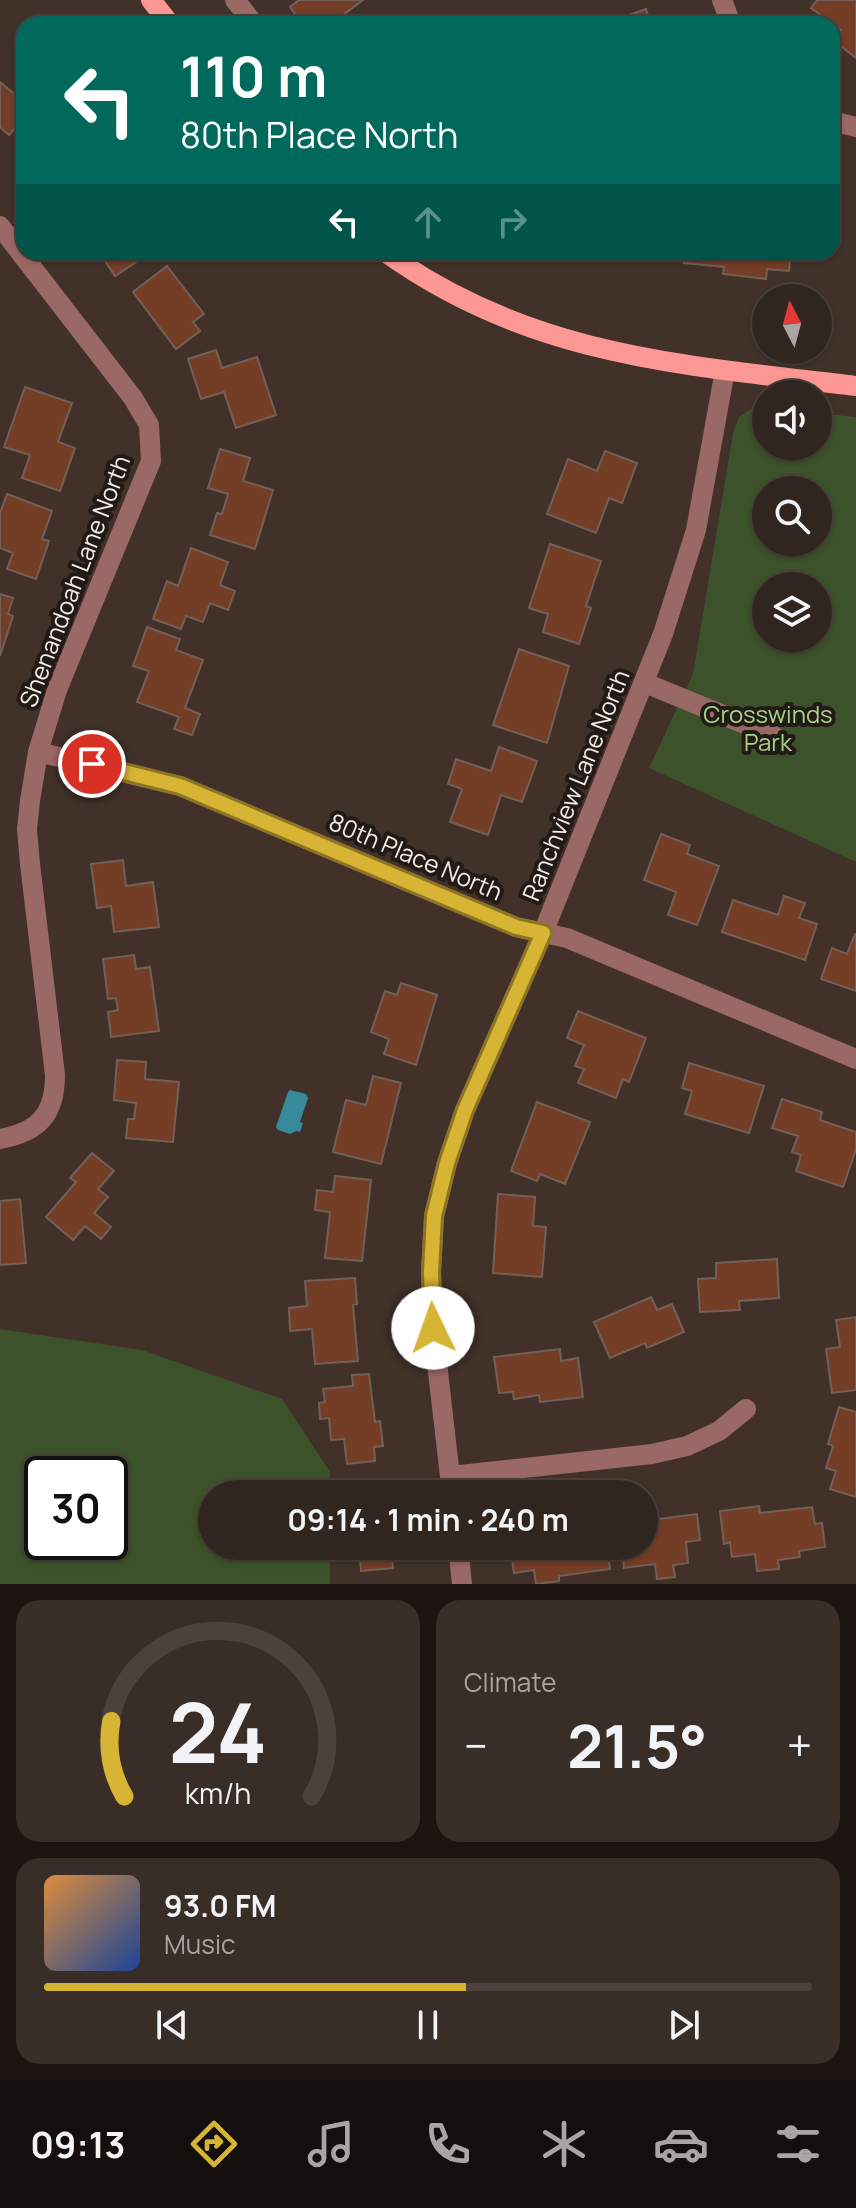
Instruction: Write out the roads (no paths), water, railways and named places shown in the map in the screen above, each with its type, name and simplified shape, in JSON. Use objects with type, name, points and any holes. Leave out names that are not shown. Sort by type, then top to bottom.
[{"type":"main road","points":[[151,0],[164,16]]},
{"type":"main road","points":[[396,260],[489,313],[555,337],[651,360],[856,386]]},
{"type":"street","points":[[235,0],[248,16]]},
{"type":"street","name":"Shenandoah Lane North","points":[[0,226],[16,247]]},
{"type":"street","name":"Shenandoah Lane North","points":[[0,1139],[27,1133],[43,1119],[55,1098],[27,829],[38,752],[57,690],[151,461],[149,425],[133,398],[26,260]]},
{"type":"street","name":"Ranchview Lane North","points":[[451,1480],[433,1328],[431,1272],[434,1216],[447,1163],[465,1110],[543,933],[645,683],[696,530],[725,370]]},
{"type":"street","points":[[645,683],[774,736]]},
{"type":"street","name":"80th Place North","points":[[38,752],[180,786],[516,927],[567,938],[856,1059]]},
{"type":"street","points":[[484,1480],[687,1446],[719,1431],[746,1409]]},
{"type":"street","points":[[459,1560],[462,1584]]},
{"type":"water","points":[[290,1090],[306,1094],[308,1098],[300,1132],[290,1134],[276,1127]]},
{"type":"park label","name":"Crosswinds Park","points":[[768,727]]}]
